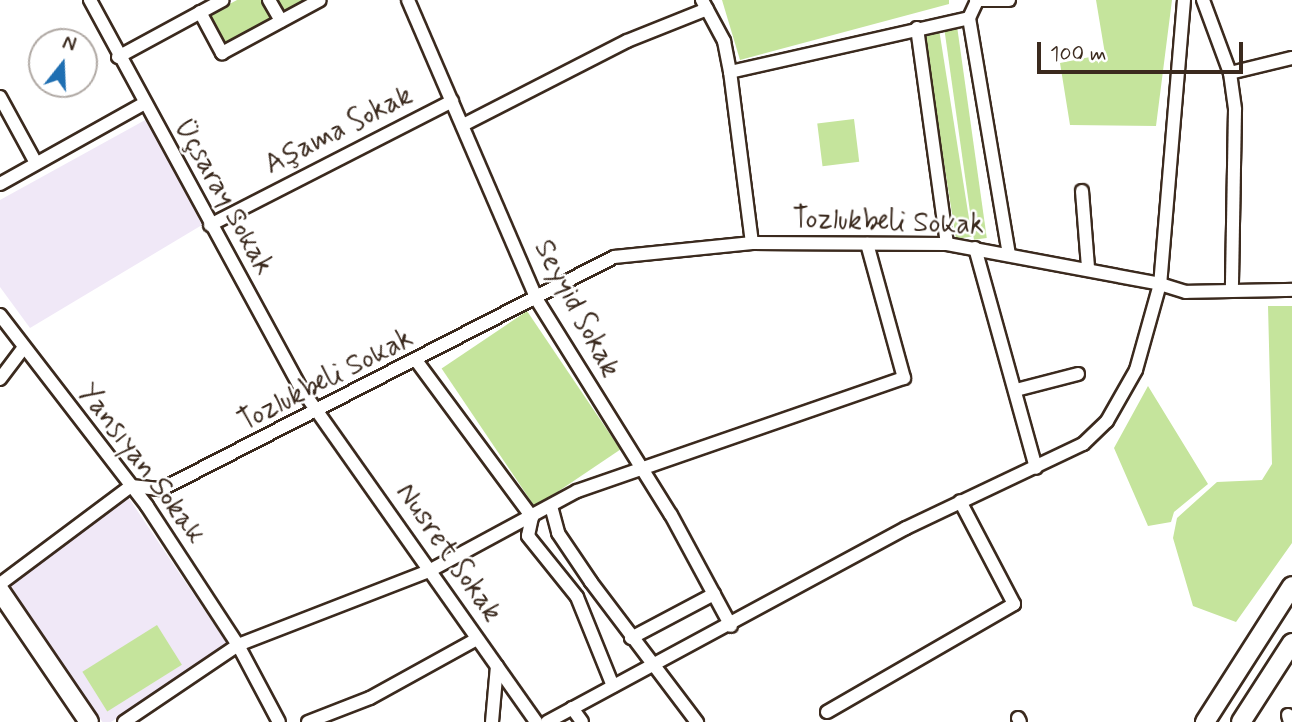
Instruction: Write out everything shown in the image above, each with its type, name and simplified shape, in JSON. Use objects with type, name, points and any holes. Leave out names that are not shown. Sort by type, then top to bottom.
[{"type":"main road","points":[[1205,722],[1292,586]]},
{"type":"main road","points":[[0,591],[82,720]]},
{"type":"main road","points":[[1241,722],[1292,643]]},
{"type":"street","name":"Üçsaray Sokak","points":[[90,0],[118,57],[300,387],[322,412]]},
{"type":"street","points":[[118,57],[223,0]]},
{"type":"street","points":[[269,0],[281,21]]},
{"type":"street","points":[[200,12],[222,53],[320,0]]},
{"type":"street","name":"Seyyid Sokak","points":[[408,0],[537,300],[640,467],[731,626]]},
{"type":"street","points":[[1009,0],[976,0],[969,18],[1009,255]]},
{"type":"street","points":[[547,722],[731,626],[960,501],[1083,444],[1107,421],[1136,370],[1160,284],[1184,0]]},
{"type":"street","points":[[1203,0],[1230,73],[1232,287]]},
{"type":"street","points":[[463,125],[626,41],[705,5],[730,72],[752,243]]},
{"type":"street","points":[[730,72],[969,18]]},
{"type":"street","points":[[917,28],[947,244]]},
{"type":"street","points":[[1230,73],[1292,58]]},
{"type":"street","points":[[0,97],[36,163]]},
{"type":"street","name":"Aşama Sokak","points":[[210,225],[452,101]]},
{"type":"street","points":[[0,184],[145,103]]},
{"type":"street","points":[[1082,191],[1088,268]]},
{"type":"street","name":"Tozlukbeli Sokak","points":[[131,486],[162,489],[418,363],[614,257],[752,243],[947,244],[1088,268],[1186,292],[1232,287],[1292,290]]},
{"type":"street","points":[[124,722],[238,645],[429,571],[551,506],[640,467],[904,378],[867,244]]},
{"type":"street","points":[[975,248],[1036,468]]},
{"type":"street","name":"Yansıyan Sokak","points":[[0,315],[131,486],[238,645],[279,722]]},
{"type":"street","points":[[0,379],[23,348]]},
{"type":"street","points":[[418,363],[532,517],[528,536],[577,597],[613,686]]},
{"type":"street","points":[[1016,390],[1078,374]]},
{"type":"street","name":"Nusret Sokak","points":[[322,412],[429,571],[536,722]]},
{"type":"street","points":[[0,583],[131,486]]},
{"type":"street","points":[[827,712],[1014,604],[960,501]]},
{"type":"street","points":[[551,506],[558,533],[631,638],[698,722]]},
{"type":"street","points":[[631,638],[714,594]]},
{"type":"street","points":[[308,722],[370,698],[477,639]]},
{"type":"street","points":[[492,722],[497,666]]},
{"type":"street","points":[[572,708],[582,722]]},
{"type":"shaded area","points":[[147,119],[202,225],[30,328],[0,287],[0,200]]},
{"type":"shaded area","points":[[128,497],[227,644],[111,722],[102,722],[6,579]]},
{"type":"green space","points":[[237,0],[309,0],[225,46],[209,15]]},
{"type":"green space","points":[[722,0],[949,0],[949,4],[740,60]]},
{"type":"green space","points":[[1096,0],[1172,0],[1156,126],[1070,125],[1060,63],[1105,54]]},
{"type":"green space","points":[[957,26],[987,238],[974,240],[944,28]]},
{"type":"green space","points":[[939,29],[972,236],[956,239],[923,32]]},
{"type":"green space","points":[[854,119],[859,162],[823,166],[817,124]]},
{"type":"green space","points":[[1268,306],[1292,306],[1292,543],[1236,622],[1193,606],[1173,538],[1177,518],[1217,482],[1262,480],[1272,464]]},
{"type":"green space","points":[[527,311],[620,449],[535,507],[442,369]]},
{"type":"green space","points":[[1148,386],[1208,484],[1174,512],[1171,522],[1148,526],[1114,448]]},
{"type":"green space","points":[[157,625],[182,665],[107,711],[82,672]]}]
